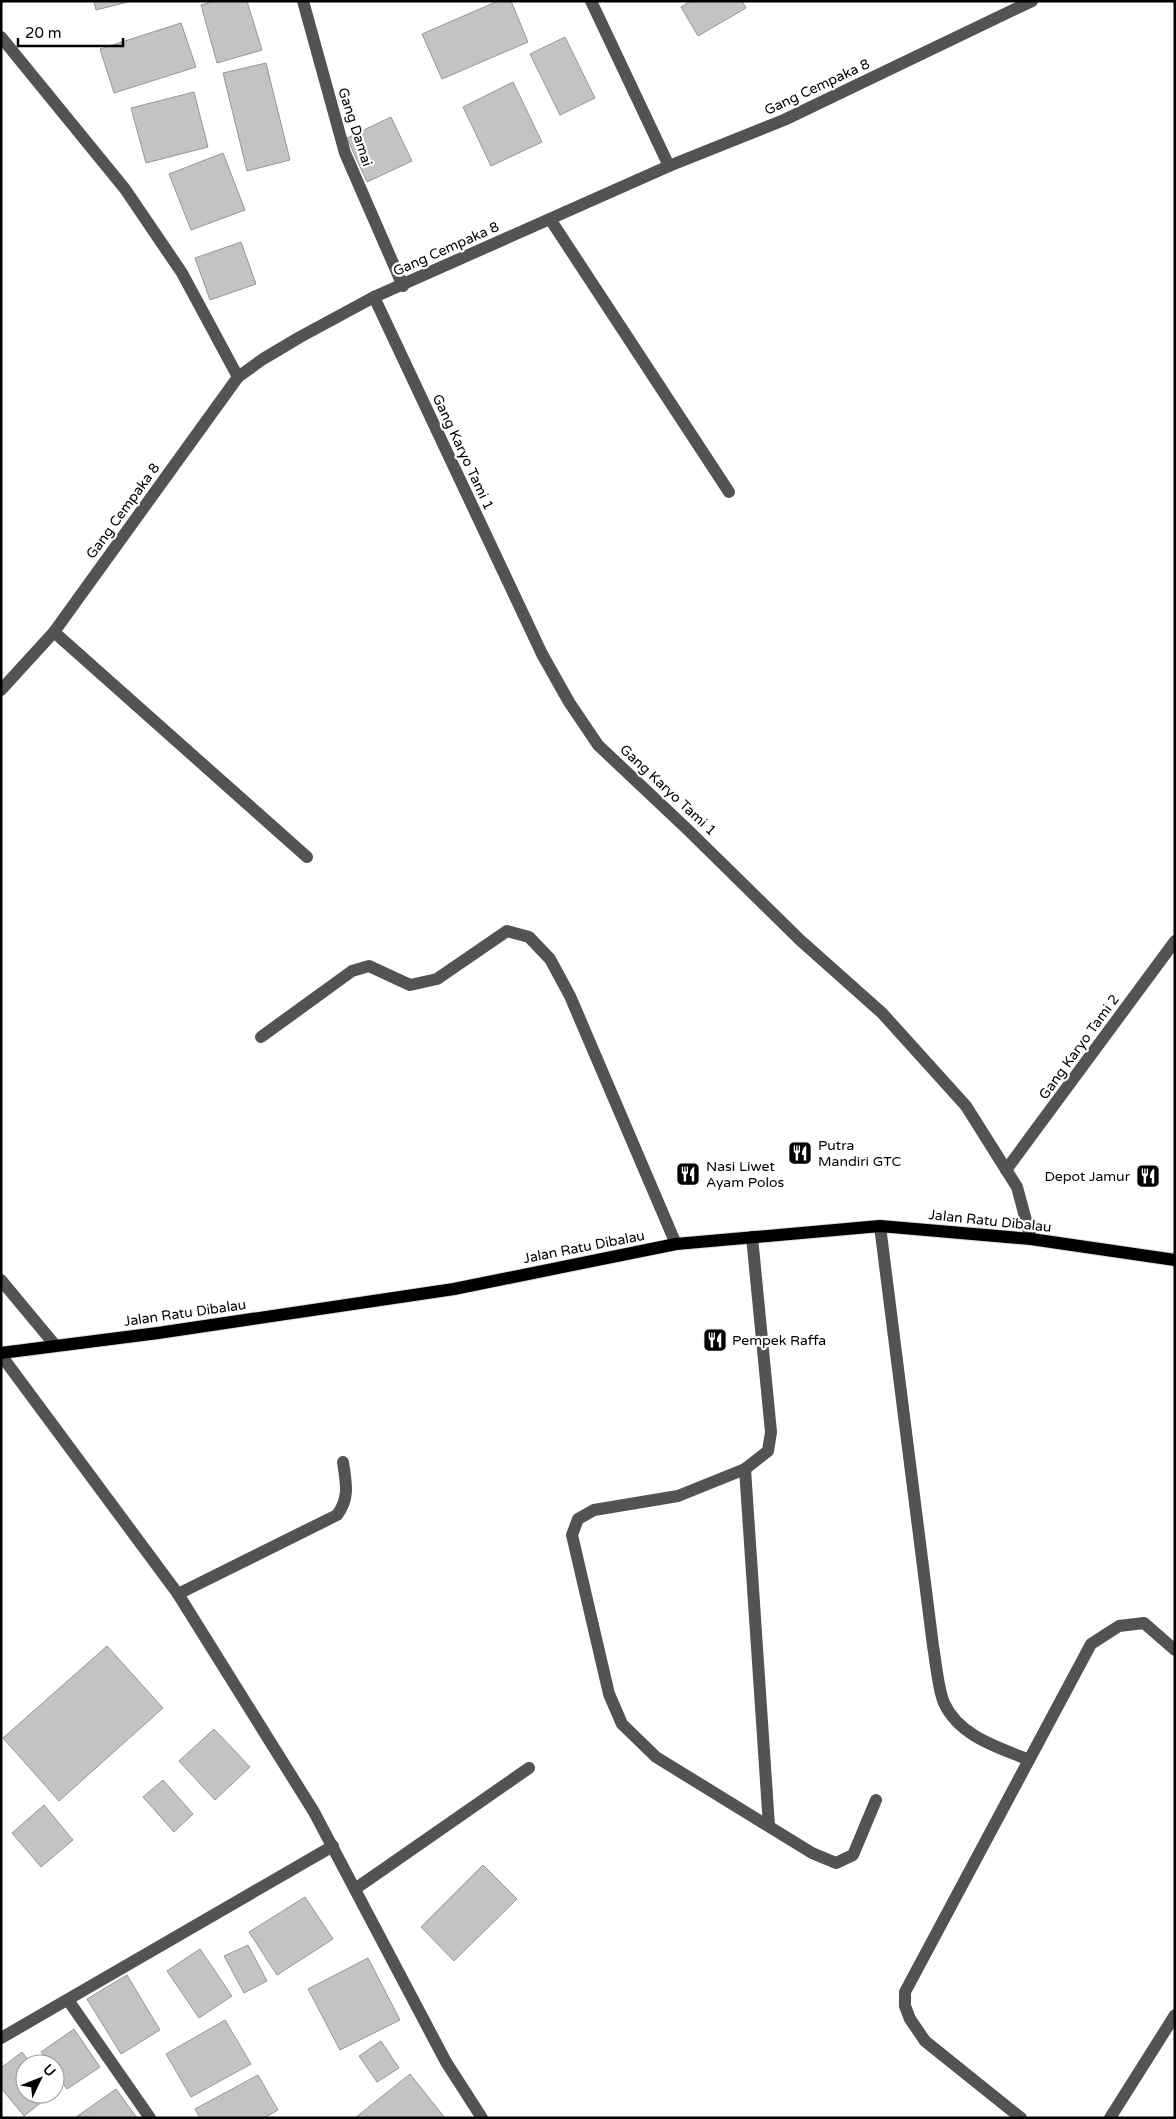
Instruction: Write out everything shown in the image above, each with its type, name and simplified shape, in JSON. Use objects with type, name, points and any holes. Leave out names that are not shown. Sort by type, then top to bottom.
[{"type":"main road","name":"Jalan Ratu Dibalau","points":[[1,1354],[55,1345],[158,1333],[454,1289],[676,1244],[880,1226],[1031,1239],[1175,1260]]},
{"type":"street","name":"Gang Damai","points":[[303,1],[345,153],[403,286]]},
{"type":"street","points":[[591,1],[669,166]]},
{"type":"street","name":"Gang Cempaka 8","points":[[1,690],[54,632],[238,377],[263,359],[300,336],[374,297],[403,286],[669,166],[784,120],[1032,1]]},
{"type":"street","points":[[1,37],[126,189],[182,273],[238,377]]},
{"type":"street","points":[[550,219],[729,492]]},
{"type":"street","name":"Gang Karyo Tami 1","points":[[374,297],[542,654],[569,702],[598,745],[800,940],[882,1013],[966,1106],[1016,1187],[1031,1239]]},
{"type":"street","points":[[54,632],[307,857]]},
{"type":"street","points":[[261,1038],[352,972],[369,966],[410,986],[437,980],[507,931],[529,937],[550,959],[570,996],[676,1244]]},
{"type":"street","name":"Gang Karyo Tami 2","points":[[1006,1170],[1175,941]]},
{"type":"street","points":[[880,1226],[933,1646],[944,1702],[957,1724],[976,1737],[1029,1760]]},
{"type":"street","points":[[752,1238],[771,1432],[768,1451],[745,1469],[678,1496],[594,1510],[578,1519],[572,1535],[608,1694],[622,1724],[656,1757],[812,1853],[836,1863],[853,1855],[876,1800]]},
{"type":"street","points":[[1,1280],[55,1345]]},
{"type":"street","points":[[1,1354],[178,1594],[309,1803],[446,2062],[482,2118]]},
{"type":"street","points":[[178,1594],[337,1515],[344,1506],[347,1495],[344,1462]]},
{"type":"street","points":[[745,1469],[769,1826]]},
{"type":"street","points":[[1021,2118],[925,2041],[910,2019],[905,2006],[905,1992],[1091,1644],[1119,1626],[1144,1623],[1175,1650]]},
{"type":"street","points":[[355,1889],[529,1768]]},
{"type":"street","points":[[1,2038],[332,1846]]},
{"type":"street","points":[[68,2000],[150,2118]]},
{"type":"street","points":[[1110,2118],[1175,2015]]},
{"type":"building","points":[[94,1],[132,1],[96,10]]},
{"type":"building","points":[[215,1],[247,1],[262,50],[217,63],[201,5]]},
{"type":"building","points":[[498,1],[511,1],[528,42],[442,79],[422,34]]},
{"type":"building","points":[[691,1],[742,1],[746,8],[698,36],[681,7]]},
{"type":"building","points":[[181,23],[196,67],[114,93],[100,49]]},
{"type":"building","points":[[565,37],[595,98],[560,115],[530,54]]},
{"type":"building","points":[[266,63],[290,160],[247,171],[223,73]]},
{"type":"building","points":[[513,82],[542,142],[491,166],[463,107]]},
{"type":"building","points":[[194,92],[208,147],[146,163],[131,108]]},
{"type":"building","points":[[391,117],[412,161],[367,182],[347,138]]},
{"type":"building","points":[[223,153],[245,210],[191,230],[169,174]]},
{"type":"building","points":[[241,242],[256,284],[210,300],[195,258]]},
{"type":"building","points":[[107,1646],[163,1708],[59,1801],[3,1738]]},
{"type":"building","points":[[214,1729],[250,1767],[215,1800],[179,1761]]},
{"type":"building","points":[[163,1780],[193,1814],[174,1832],[143,1797]]},
{"type":"building","points":[[44,1805],[73,1840],[41,1867],[12,1833]]},
{"type":"building","points":[[483,1865],[517,1899],[454,1961],[421,1927]]},
{"type":"building","points":[[305,1897],[333,1939],[277,1975],[249,1932]]},
{"type":"building","points":[[248,1945],[267,1981],[244,1993],[224,1956]]},
{"type":"building","points":[[200,1949],[232,1996],[199,2018],[167,1971]]},
{"type":"building","points":[[368,1958],[400,2020],[340,2050],[308,1989]]},
{"type":"building","points":[[127,1975],[160,2030],[121,2054],[87,1999]]},
{"type":"building","points":[[225,2020],[251,2064],[191,2097],[166,2054]]},
{"type":"building","points":[[74,2029],[100,2067],[67,2089],[65,2086],[65,2054],[42,2054],[41,2052]]},
{"type":"building","points":[[381,2041],[399,2068],[377,2082],[359,2056]]},
{"type":"building","points":[[15,2057],[15,2104],[39,2104],[24,2116],[1,2088],[1,2068]]},
{"type":"building","points":[[410,2074],[445,2118],[355,2118]]},
{"type":"building","points":[[258,2075],[278,2110],[264,2118],[200,2118],[195,2109]]},
{"type":"building","points":[[116,2089],[137,2118],[76,2117]]},
{"type":"place","name":"Putra Mandiri GTC","points":[[800,1153]]},
{"type":"place","name":"Nasi Liwet Ayam Polos","points":[[688,1174]]},
{"type":"place","name":"Depot Jamur","points":[[1148,1176]]},
{"type":"place","name":"Pempek Raffa","points":[[715,1340]]}]
